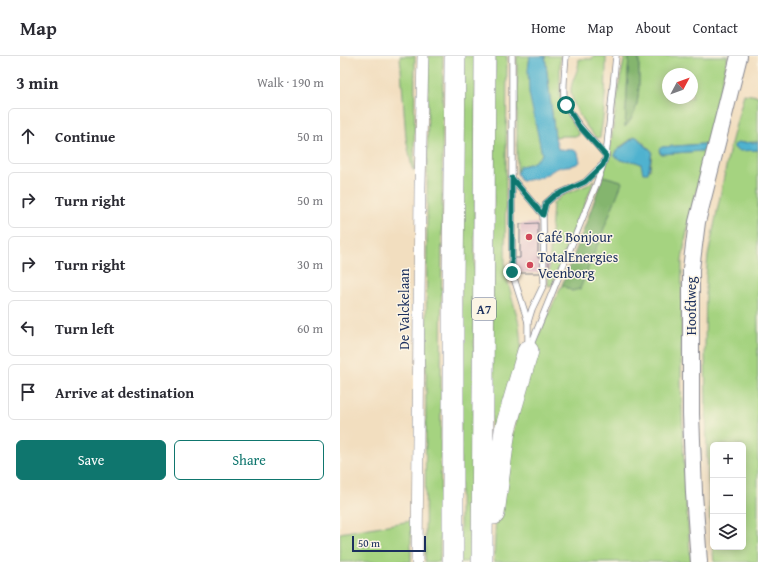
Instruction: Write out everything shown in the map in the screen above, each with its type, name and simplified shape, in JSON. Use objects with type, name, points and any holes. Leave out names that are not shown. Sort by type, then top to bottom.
[{"type":"highway","name":"A7","points":[[453,562],[455,56]]},
{"type":"highway","name":"A7","points":[[482,562],[485,56]]},
{"type":"highway","points":[[487,562],[492,536],[495,499],[505,430],[528,351]]},
{"type":"main road","name":"Hoofdweg","points":[[699,562],[694,493],[691,414],[691,269],[697,222],[739,56]]},
{"type":"street","name":"De Valckelaan","points":[[417,562],[420,202],[423,56]]},
{"type":"lane","points":[[512,56],[512,272],[528,322]]},
{"type":"lane","points":[[566,56],[564,98],[566,105],[579,126],[606,156]]},
{"type":"lane","points":[[528,351],[596,185],[606,156],[616,56]]},
{"type":"lane","points":[[528,351],[528,322],[532,309],[544,284],[543,215],[546,203],[554,196],[585,182],[603,165]]},
{"type":"lane","points":[[512,178],[543,215]]},
{"type":"green space","points":[[400,56],[415,56],[414,171],[412,168],[406,138]]},
{"type":"green space","points":[[428,56],[443,56],[440,562],[425,562]]},
{"type":"green space","points":[[462,56],[476,56],[473,562],[460,562]]},
{"type":"green space","points":[[495,56],[507,56],[505,271],[519,324],[521,346],[491,460]]},
{"type":"green space","points":[[517,56],[530,56],[529,62],[537,128],[542,155],[532,163],[520,166],[517,173]]},
{"type":"green space","points":[[545,56],[560,56],[560,97],[562,106],[579,134],[578,136],[555,137]]},
{"type":"green space","points":[[593,56],[606,56],[603,117],[600,137],[597,138],[580,116],[571,95],[571,89],[578,68],[579,59],[592,59]]},
{"type":"green space","points":[[625,56],[629,56],[625,127],[635,111],[637,103],[639,56],[728,56],[707,146],[703,144],[662,147],[659,150],[660,154],[702,151],[706,149],[685,241],[682,261],[681,382],[685,488],[691,562],[494,562],[496,513],[528,363],[535,343],[562,285],[572,291],[621,181],[603,176],[611,142],[619,85]],"holes":[[[634,137],[637,137],[652,151],[650,170],[643,169],[637,162],[625,161],[616,156],[620,147]]]},
{"type":"green space","points":[[629,56],[639,56],[639,84],[635,111],[631,120],[625,127]]},
{"type":"green space","points":[[744,94],[758,96],[758,142],[738,143],[734,147],[738,150],[758,150],[758,562],[714,562],[713,550],[746,550],[746,442],[710,442],[710,519],[705,351],[706,276],[708,256],[730,147]]},
{"type":"green space","points":[[603,176],[621,181],[622,183],[580,289],[572,291],[562,285]]},
{"type":"green space","points":[[595,179],[552,285],[548,286],[553,203],[563,195],[588,185]]},
{"type":"green space","points":[[411,521],[411,562],[340,562],[340,533]]},
{"type":"water","points":[[530,56],[545,56],[555,137],[558,149],[574,150],[578,153],[580,162],[575,165],[557,168],[538,178],[521,181],[517,173],[520,166],[532,163],[542,154],[529,93],[528,70]]},
{"type":"water","points":[[637,137],[652,151],[648,173],[643,173],[641,164],[634,161],[625,161],[615,156],[615,152]]},
{"type":"water","points":[[758,142],[758,150],[740,151],[734,148],[734,145],[738,143]]},
{"type":"water","points":[[703,144],[707,146],[706,149],[702,151],[661,154],[659,149],[662,147]]},
{"type":"building","points":[[538,223],[538,258],[549,258],[549,273],[513,273],[513,258],[520,258],[520,224]]},
{"type":"place","name":"Café Bonjour","points":[[529,237]]},
{"type":"place","name":"TotalEnergies Veenborg","points":[[530,265]]},
{"type":"route","points":[[512,272],[512,178],[543,215],[546,203],[554,196],[585,182],[603,165],[606,156],[579,126],[566,105]]}]
